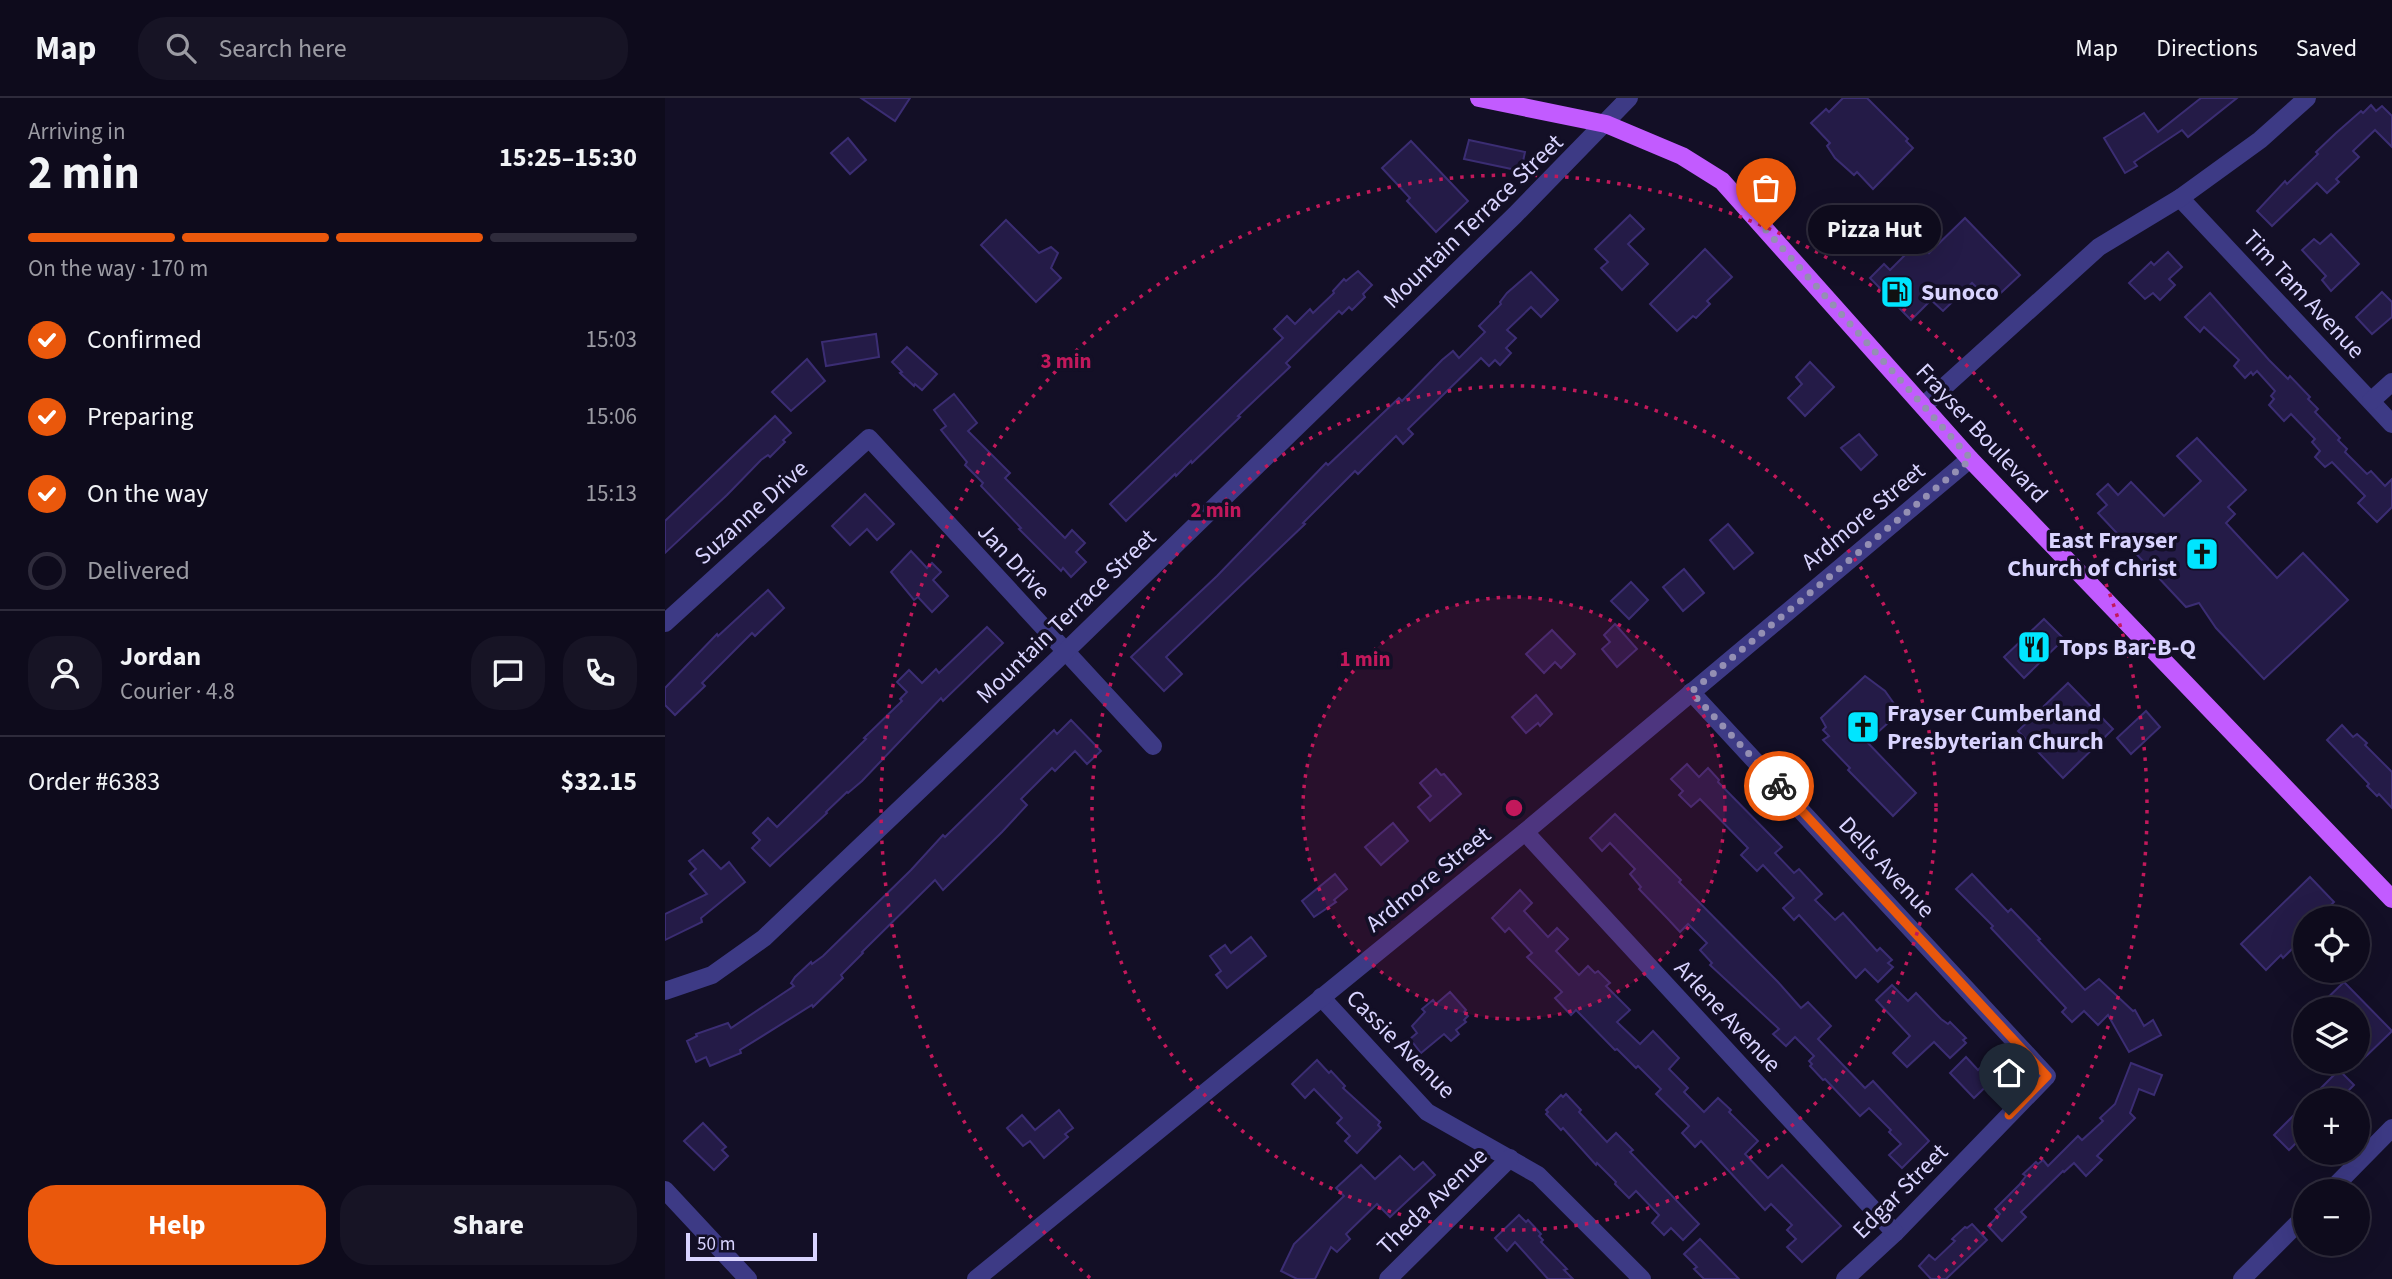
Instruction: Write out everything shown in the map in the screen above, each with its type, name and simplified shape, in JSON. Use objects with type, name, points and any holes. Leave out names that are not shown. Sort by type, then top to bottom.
[{"type":"main road","name":"Frayser Boulevard","points":[[1479,98],[1606,124],[1682,156],[1722,181],[1971,459],[2392,899]]},
{"type":"street","name":"Mountain Terrace Street","points":[[665,991],[712,975],[764,938],[1065,652],[1606,124],[1629,98]]},
{"type":"street","points":[[1923,406],[2099,247],[2180,198],[2260,140],[2307,98]]},
{"type":"street","name":"Tim Tam Avenue","points":[[2180,198],[2392,424]]},
{"type":"street","points":[[2371,401],[2392,382]]},
{"type":"street","name":"Jan Drive","points":[[869,438],[1153,746]]},
{"type":"street","name":"Suzanne Drive","points":[[665,623],[869,438]]},
{"type":"street","name":"Ardmore Street","points":[[976,1279],[1525,832],[1971,459]]},
{"type":"street","name":"Dells Avenue","points":[[1691,692],[2047,1076]]},
{"type":"street","name":"Arlene Avenue","points":[[1525,832],[1895,1233]]},
{"type":"street","name":"Cassie Avenue","points":[[1321,997],[1427,1112],[1538,1175],[1641,1279]]},
{"type":"street","name":"Edgar Street","points":[[1846,1279],[1895,1233],[2047,1076]]},
{"type":"street","points":[[2342,1179],[2392,1128]]},
{"type":"street","name":"Theda Avenue","points":[[1388,1279],[1510,1158]]},
{"type":"street","points":[[665,1190],[748,1279]]},
{"type":"street","points":[[2242,1279],[2293,1228]]},
{"type":"building","points":[[861,98],[910,98],[895,121]]},
{"type":"building","points":[[1843,98],[1867,98],[1908,139],[1906,141],[1913,148],[1873,189],[1857,172],[1854,175],[1835,158],[1827,146],[1830,143],[1811,123],[1826,109],[1829,112]]},
{"type":"building","points":[[2201,98],[2237,98],[2188,137],[2182,130],[2134,162],[2137,166],[2125,173],[2104,138],[2144,113],[2158,132]]},
{"type":"building","points":[[2371,105],[2376,111],[2382,106],[2392,116],[2392,147],[2375,130],[2353,151],[2359,157],[2336,179],[2339,182],[2327,193],[2317,183],[2272,226],[2257,211],[2285,181],[2287,184],[2318,154],[2316,152],[2336,133]]},
{"type":"building","points":[[848,138],[866,160],[850,174],[831,153]]},
{"type":"building","points":[[1469,140],[1525,152],[1521,171],[1464,159]]},
{"type":"building","points":[[1411,141],[1468,201],[1436,232],[1407,201],[1410,198],[1382,168]]},
{"type":"building","points":[[1630,215],[1644,229],[1628,244],[1648,264],[1622,290],[1601,268],[1608,262],[1595,249]]},
{"type":"building","points":[[1965,218],[2020,275],[1991,302],[1972,283],[1943,311],[1931,300],[1911,320],[1870,278],[1884,264],[1890,270],[1918,242],[1929,253]]},
{"type":"building","points":[[1006,220],[1039,253],[1051,247],[1058,253],[1051,268],[1061,278],[1036,302],[981,245]]},
{"type":"building","points":[[2331,234],[2359,264],[2331,291],[2322,280],[2326,276],[2302,250],[2314,239],[2320,244]]},
{"type":"building","points":[[1705,249],[1732,277],[1707,301],[1710,304],[1696,318],[1693,316],[1677,331],[1650,304]]},
{"type":"building","points":[[2168,252],[2182,267],[2169,279],[2175,285],[2160,300],[2153,293],[2145,299],[2129,283],[2151,262],[2154,265]]},
{"type":"building","points":[[1358,271],[1372,285],[1363,294],[1365,297],[1352,310],[1349,307],[1342,314],[1339,311],[1286,363],[1290,367],[1238,416],[1240,417],[1126,521],[1110,504],[1283,338],[1274,329],[1287,316],[1295,324],[1310,309],[1313,313],[1344,279],[1346,281]]},
{"type":"building","points":[[1531,272],[1558,300],[1541,317],[1531,307],[1507,330],[1516,338],[1506,348],[1511,353],[1500,365],[1495,360],[1489,366],[1481,358],[1408,429],[1413,434],[1403,444],[1396,436],[1358,474],[1355,471],[1303,523],[1305,524],[1166,657],[1182,674],[1164,691],[1131,657],[1217,576],[1326,463],[1328,465],[1399,398],[1402,401],[1453,351],[1459,358],[1485,332],[1479,326],[1501,304],[1507,293]]},
{"type":"building","points":[[2382,292],[2392,302],[2392,317],[2372,334],[2356,317]]},
{"type":"building","points":[[2210,293],[2269,360],[2288,379],[2290,376],[2310,397],[2308,399],[2318,409],[2315,412],[2340,438],[2338,440],[2347,449],[2345,452],[2367,474],[2371,471],[2385,486],[2392,479],[2392,507],[2377,522],[2358,503],[2365,496],[2332,462],[2325,467],[2315,457],[2320,451],[2312,442],[2315,439],[2291,414],[2284,421],[2269,405],[2274,399],[2271,396],[2275,391],[2257,371],[2253,375],[2251,372],[2245,378],[2234,366],[2239,360],[2204,327],[2200,332],[2185,317]]},
{"type":"building","points":[[876,334],[879,357],[826,366],[822,342]]},
{"type":"building","points":[[907,347],[937,374],[922,390],[900,373],[902,372],[892,362]]},
{"type":"building","points":[[807,359],[825,381],[791,411],[772,392]]},
{"type":"building","points":[[1810,362],[1834,387],[1805,416],[1788,398],[1802,384],[1796,377]]},
{"type":"building","points":[[954,394],[977,423],[968,431],[1010,473],[1005,478],[1065,538],[1072,530],[1085,543],[1076,552],[1086,562],[1071,577],[1063,568],[1061,571],[1019,529],[1021,528],[981,486],[983,483],[965,465],[967,462],[941,430],[946,426],[934,410]]},
{"type":"building","points":[[775,416],[791,433],[783,440],[785,442],[770,457],[768,455],[761,460],[665,553],[665,521]]},
{"type":"building","points":[[1859,434],[1877,455],[1861,470],[1841,448]]},
{"type":"building","points":[[2197,438],[2246,490],[2228,507],[2235,514],[2226,523],[2277,578],[2303,553],[2348,600],[2264,679],[2216,628],[2199,603],[2186,607],[2098,513],[2107,505],[2097,494],[2108,484],[2118,495],[2131,482],[2164,516],[2201,481],[2177,456]]},
{"type":"building","points":[[865,494],[894,524],[877,540],[867,529],[850,545],[832,526]]},
{"type":"building","points":[[1728,524],[1753,553],[1734,569],[1710,540]]},
{"type":"building","points":[[911,551],[927,568],[932,563],[941,572],[933,580],[948,596],[932,612],[918,597],[914,600],[891,572]]},
{"type":"building","points":[[1684,569],[1704,593],[1683,611],[1663,587]]},
{"type":"building","points":[[1631,582],[1648,600],[1629,619],[1611,601]]},
{"type":"building","points":[[768,590],[784,608],[755,636],[752,633],[702,683],[705,686],[675,715],[665,705],[665,688],[717,634],[718,636]]},
{"type":"building","points":[[2044,619],[2064,639],[2024,678],[2004,657]]},
{"type":"building","points":[[1615,624],[1637,649],[1617,667],[1602,649],[1610,642],[1604,635]]},
{"type":"building","points":[[987,627],[1003,643],[943,701],[941,698],[862,781],[770,866],[752,848],[760,840],[753,833],[768,818],[777,827],[866,739],[864,738],[902,701],[900,699],[907,692],[897,682],[909,670],[922,683],[936,669],[939,673]]},
{"type":"building","points":[[1552,630],[1575,654],[1561,668],[1555,662],[1544,673],[1526,654]]},
{"type":"building","points":[[1865,676],[1885,691],[1900,712],[1867,742],[1916,793],[1893,816],[1823,740],[1829,736],[1823,730],[1826,727],[1821,718]]},
{"type":"building","points":[[2068,683],[2113,729],[2063,778],[2018,731]]},
{"type":"building","points":[[1536,695],[1552,714],[1540,726],[1538,723],[1526,733],[1512,717]]},
{"type":"building","points":[[2146,711],[2160,727],[2131,754],[2117,738]]},
{"type":"building","points":[[1071,720],[1101,751],[1087,764],[1075,751],[1055,771],[1052,768],[1021,799],[1027,805],[1002,832],[943,890],[935,880],[862,952],[841,975],[843,978],[813,1007],[812,1005],[740,1050],[741,1053],[710,1066],[706,1057],[696,1062],[687,1041],[697,1036],[696,1034],[728,1023],[731,1028],[794,986],[791,983],[795,977],[811,962],[812,964],[823,956],[943,835],[945,837],[1054,730],[1057,734]]},
{"type":"building","points":[[2342,725],[2353,737],[2357,734],[2367,743],[2365,745],[2392,772],[2392,808],[2367,786],[2369,784],[2327,740]]},
{"type":"building","points":[[1687,764],[1699,777],[1708,768],[1718,782],[1782,847],[1775,853],[1794,873],[1799,869],[1822,894],[1815,900],[1835,920],[1843,913],[1877,951],[1880,948],[1892,960],[1888,963],[1893,967],[1878,982],[1865,969],[1856,978],[1799,915],[1794,920],[1783,908],[1794,898],[1763,865],[1757,871],[1741,855],[1748,848],[1700,799],[1691,807],[1679,795],[1683,791],[1671,779]]},
{"type":"building","points":[[1436,769],[1441,775],[1444,774],[1461,794],[1430,821],[1418,807],[1431,796],[1420,783]]},
{"type":"building","points":[[1615,814],[1801,1008],[1808,1002],[1831,1026],[1818,1039],[1865,1088],[1873,1081],[1929,1141],[1902,1168],[1889,1155],[1901,1144],[1889,1132],[1891,1130],[1869,1108],[1860,1116],[1810,1066],[1812,1064],[1809,1061],[1814,1056],[1795,1037],[1786,1046],[1773,1034],[1779,1029],[1710,965],[1712,963],[1700,950],[1707,943],[1688,924],[1680,932],[1639,889],[1641,887],[1630,874],[1635,869],[1610,843],[1602,851],[1590,838]]},
{"type":"building","points":[[1393,823],[1408,841],[1381,865],[1365,847]]},
{"type":"building","points":[[703,850],[721,869],[729,862],[745,882],[701,918],[702,922],[665,940],[665,914],[707,894],[690,874],[696,869],[689,861]]},
{"type":"building","points":[[1335,874],[1347,889],[1334,900],[1336,902],[1314,917],[1302,901]]},
{"type":"building","points":[[1972,874],[2008,912],[2011,909],[2085,990],[2099,979],[2135,1010],[2144,1026],[2153,1020],[2161,1035],[2129,1052],[2108,1015],[2098,1025],[2084,1011],[2072,1022],[2062,1012],[2066,1008],[1956,889]]},
{"type":"building","points":[[2310,877],[2334,902],[2330,906],[2293,906],[2293,948],[2283,958],[2281,955],[2266,970],[2241,944]]},
{"type":"building","points":[[1520,890],[1532,903],[1524,911],[1548,937],[1557,928],[1568,939],[1556,951],[1579,975],[1588,966],[1595,973],[1598,971],[1610,983],[1606,986],[1630,1010],[1617,1022],[1640,1044],[1653,1031],[1679,1058],[1669,1069],[1688,1088],[1684,1092],[1704,1112],[1718,1098],[1758,1141],[1745,1154],[1768,1178],[1782,1165],[1841,1226],[1802,1262],[1787,1247],[1796,1239],[1787,1230],[1792,1225],[1771,1204],[1765,1210],[1701,1141],[1695,1147],[1682,1133],[1689,1126],[1656,1094],[1661,1089],[1638,1066],[1636,1068],[1615,1050],[1576,1010],[1571,1015],[1555,998],[1562,992],[1527,957],[1532,953],[1509,928],[1505,932],[1492,918]]},
{"type":"building","points":[[1251,937],[1266,956],[1227,988],[1216,975],[1221,971],[1210,956],[1225,945],[1231,953]]},
{"type":"building","points":[[2345,983],[2359,997],[2328,997]]},
{"type":"building","points":[[1892,985],[1908,1001],[1916,993],[1941,1019],[1948,1024],[1950,1022],[1966,1038],[1963,1040],[1966,1043],[1950,1058],[1934,1042],[1907,1067],[1893,1053],[1910,1036],[1876,1000]]},
{"type":"building","points":[[1450,992],[1466,1010],[1466,1022],[1456,1030],[1459,1034],[1451,1041],[1444,1034],[1421,1053],[1410,1039],[1417,1033],[1412,1026],[1425,1012],[1422,1009],[1433,1000],[1436,1004]]},
{"type":"building","points":[[2370,1009],[2392,1031],[2370,1052]]},
{"type":"building","points":[[1966,1057],[1978,1070],[1986,1062],[1999,1074],[1974,1098],[1950,1073]]},
{"type":"building","points":[[1317,1060],[1380,1122],[1378,1125],[1381,1128],[1357,1153],[1345,1141],[1350,1136],[1337,1123],[1342,1118],[1314,1089],[1305,1098],[1292,1084]]},
{"type":"building","points":[[2131,1063],[2162,1075],[2154,1095],[2139,1089],[2130,1113],[2135,1118],[2097,1156],[2102,1160],[2086,1176],[2074,1163],[2063,1171],[2021,1212],[2026,1217],[2002,1241],[1988,1226],[2000,1214],[1995,1209],[2019,1185],[2026,1176],[2023,1174],[2036,1162],[2038,1164],[2043,1160],[2048,1166],[2078,1136],[2082,1140],[2103,1121],[2100,1118],[2115,1104]]},
{"type":"building","points":[[2335,1074],[2343,1074],[2354,1085],[2351,1088],[2321,1088]]},
{"type":"building","points":[[1566,1094],[1607,1142],[1616,1133],[1633,1150],[1630,1152],[1699,1224],[1683,1240],[1671,1228],[1664,1235],[1652,1223],[1659,1215],[1636,1191],[1629,1198],[1563,1128],[1561,1130],[1546,1114],[1546,1110],[1561,1095],[1563,1097]]},
{"type":"building","points":[[1059,1110],[1073,1128],[1065,1134],[1068,1137],[1044,1158],[1030,1141],[1023,1146],[1007,1128],[1022,1115],[1035,1130]]},
{"type":"building","points":[[2293,1116],[2293,1146],[2289,1150],[2274,1135]]},
{"type":"building","points":[[703,1123],[726,1147],[722,1150],[728,1156],[714,1170],[684,1141]]},
{"type":"building","points":[[1400,1156],[1414,1170],[1423,1162],[1435,1175],[1390,1217],[1377,1204],[1346,1234],[1350,1239],[1337,1252],[1331,1247],[1315,1279],[1297,1279],[1281,1271],[1294,1244],[1344,1196],[1336,1188],[1361,1165],[1375,1179]]},
{"type":"building","points":[[1519,1215],[1541,1234],[1541,1242],[1573,1279],[1548,1279],[1515,1242],[1507,1251],[1495,1238]]},
{"type":"building","points":[[1972,1224],[1987,1240],[1946,1279],[1931,1279],[1919,1266],[1929,1255],[1935,1260],[1955,1241],[1952,1239]]},
{"type":"building","points":[[1700,1239],[1739,1279],[1704,1279],[1694,1269],[1697,1267],[1684,1254]]},
{"type":"way so far","points":[[1766,230],[1971,459],[1691,692],[1779,786]]},
{"type":"place","name":"Pizza Hut","points":[[1766,230]]},
{"type":"place","name":"Sunoco","points":[[1897,292]]},
{"type":"place","name":"East Frayser Church of Christ","points":[[2202,554]]},
{"type":"place","name":"Tops Bar-B-Q","points":[[2034,647]]},
{"type":"place","name":"Frayser Cumberland Presbyterian Church","points":[[1863,727]]},
{"type":"route","points":[[1779,786],[2047,1076],[2009,1115]]}]
